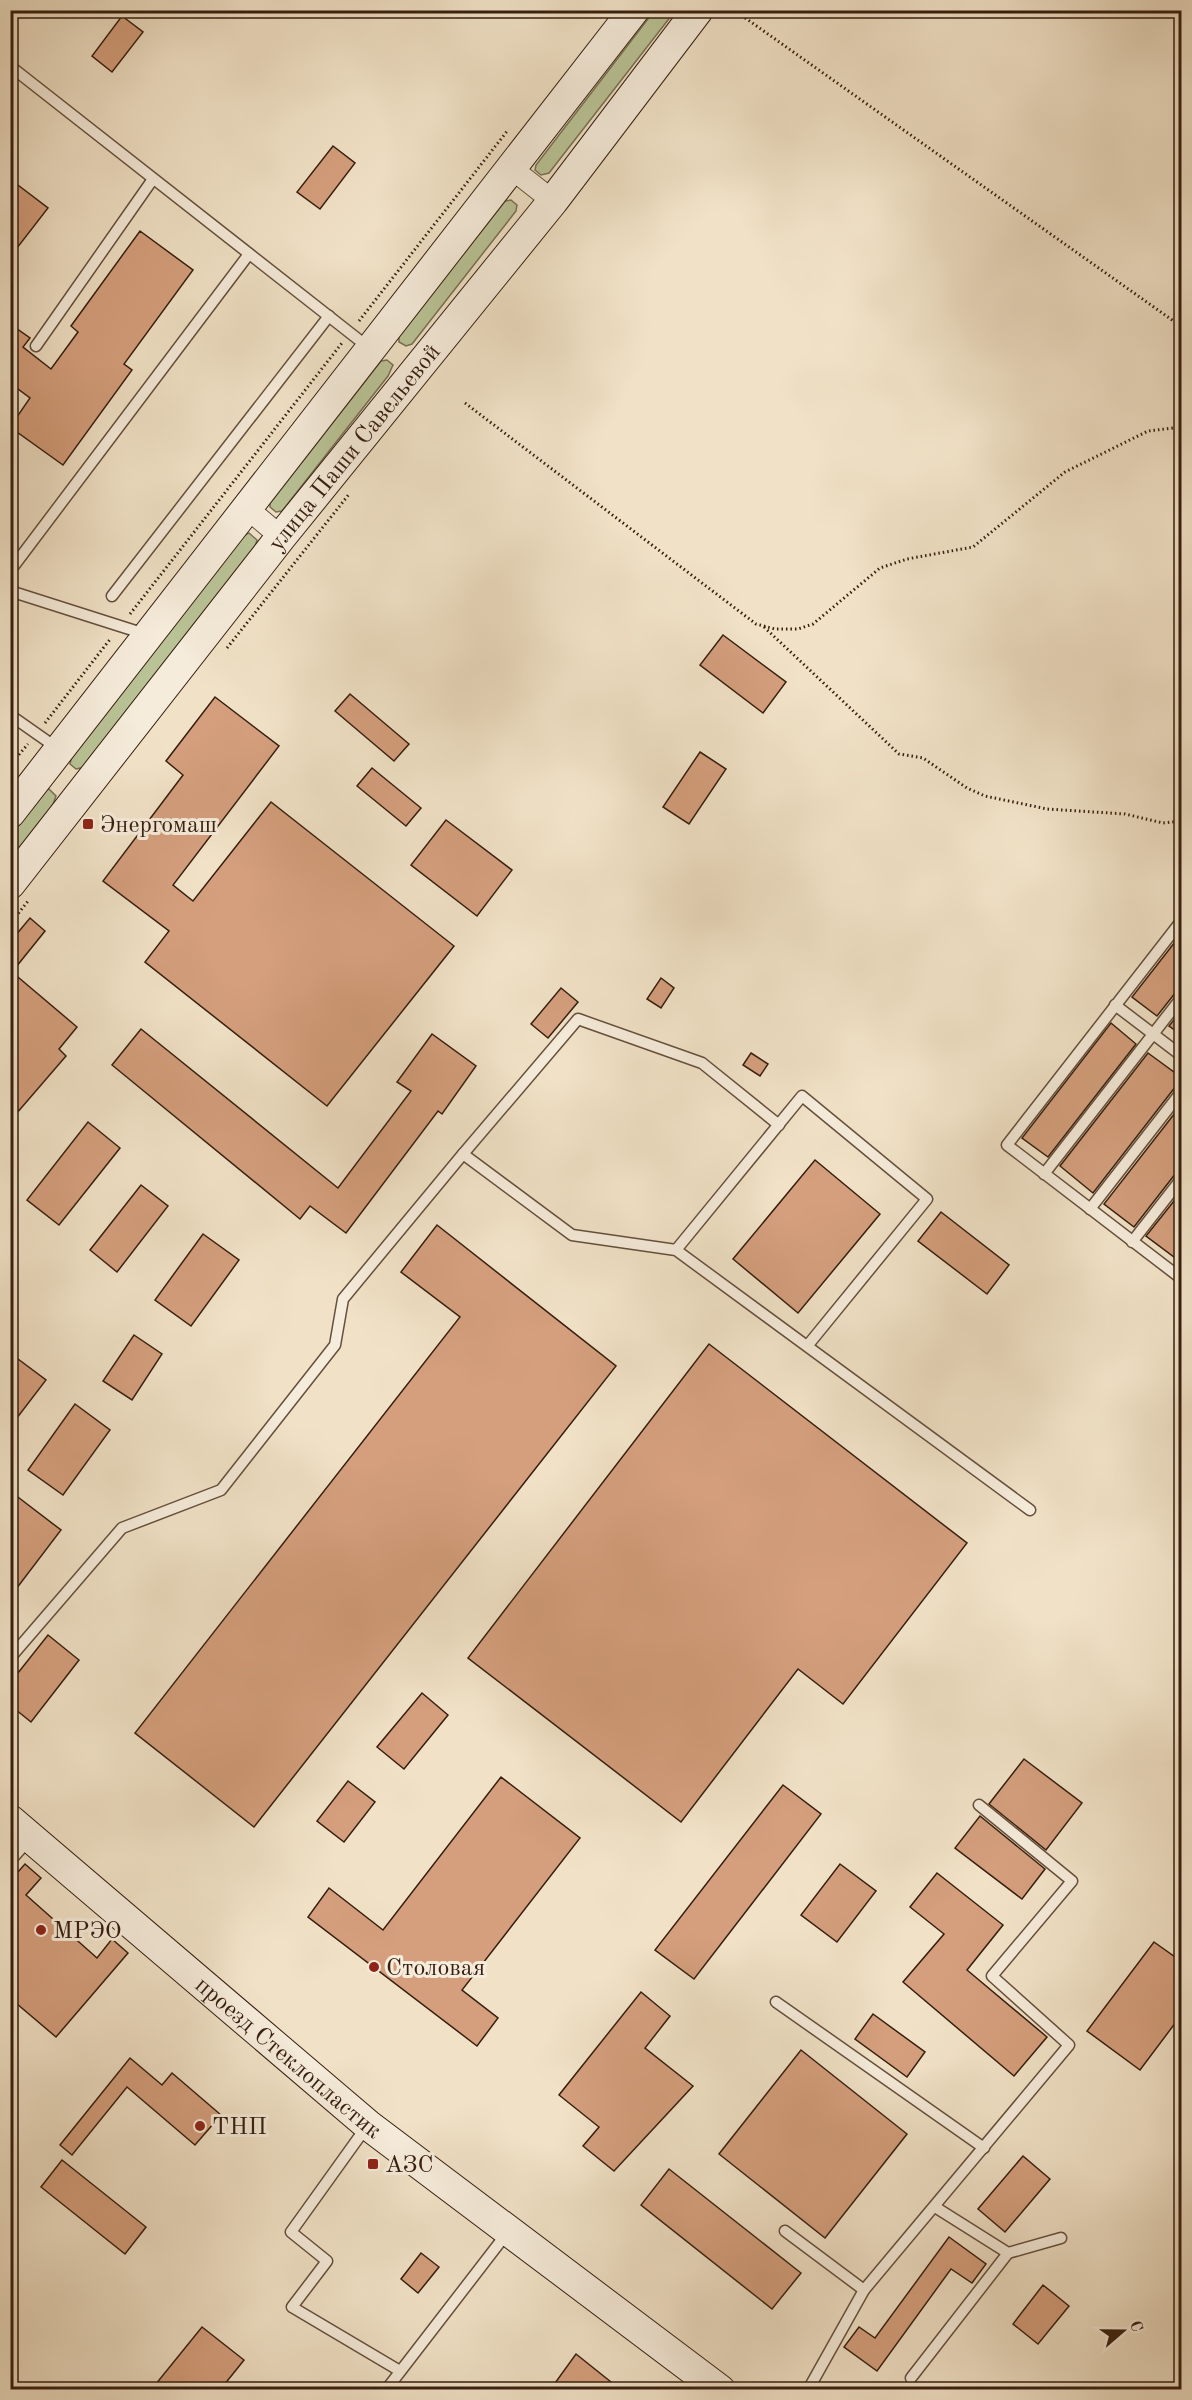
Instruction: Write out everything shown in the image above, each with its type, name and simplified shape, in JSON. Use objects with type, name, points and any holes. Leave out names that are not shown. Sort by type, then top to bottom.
[{"type":"street","name":"улица Паши Савельевой","points":[[10,813],[48,742],[148,635],[247,508],[361,341],[512,168],[634,10]]},
{"type":"street","name":"улица Паши Савельевой","points":[[10,884],[281,537],[553,201],[699,10]]},
{"type":"street","points":[[512,168],[553,201]]},
{"type":"street","points":[[247,508],[281,537]]},
{"type":"street","name":"проезд Стеклопластик","points":[[21,1828],[368,2125],[720,2390]]},
{"type":"lane","points":[[10,66],[361,341]]},
{"type":"lane","points":[[36,346],[153,178]]},
{"type":"lane","points":[[10,571],[249,254]]},
{"type":"lane","points":[[112,596],[329,316]]},
{"type":"lane","points":[[10,591],[148,635]]},
{"type":"lane","points":[[10,715],[48,742]]},
{"type":"lane","points":[[1180,1274],[1132,1242],[1007,1145],[1182,920]]},
{"type":"lane","points":[[1044,1174],[1182,997]]},
{"type":"lane","points":[[1115,1005],[1182,1056]]},
{"type":"lane","points":[[10,1658],[122,1528],[221,1490],[335,1345],[343,1299],[578,1019],[702,1063],[779,1125]]},
{"type":"lane","points":[[1090,1209],[1182,1091]]},
{"type":"lane","points":[[676,1250],[802,1096],[927,1200],[808,1345]]},
{"type":"lane","points":[[463,1154],[572,1235],[676,1250],[1030,1510]]},
{"type":"lane","points":[[1132,1242],[1182,1178]]},
{"type":"lane","points":[[808,2390],[864,2290],[1069,2045],[992,1976],[1072,1881],[979,1805]]},
{"type":"lane","points":[[10,1862],[21,1828]]},
{"type":"lane","points":[[776,2002],[984,2148]]},
{"type":"lane","points":[[368,2125],[291,2232],[327,2261],[292,2307],[400,2370]]},
{"type":"lane","points":[[935,2207],[1008,2253]]},
{"type":"lane","points":[[386,2390],[509,2230]]},
{"type":"lane","points":[[785,2231],[864,2290]]},
{"type":"lane","points":[[911,2378],[1008,2253],[1061,2238]]},
{"type":"path","points":[[734,10],[1182,327]]},
{"type":"path","points":[[10,765],[48,742],[120,626],[361,341],[511,126]]},
{"type":"path","points":[[465,403],[762,626],[900,754],[923,758],[967,788],[985,796],[1047,809],[1125,814],[1163,823],[1182,820]]},
{"type":"path","points":[[762,626],[775,630],[798,630],[813,624],[880,568],[907,559],[973,547],[1065,472],[1148,431],[1182,427]]},
{"type":"green space","points":[[654,11],[675,11],[549,173],[541,175],[535,170],[536,165]]},
{"type":"green space","points":[[511,200],[517,205],[516,211],[412,344],[406,346],[399,342],[399,336],[505,201]]},
{"type":"green space","points":[[387,360],[393,365],[388,376],[282,511],[276,512],[270,507],[270,503],[381,361]]},
{"type":"green space","points":[[249,533],[257,540],[254,550],[85,767],[76,769],[70,764],[72,755],[243,536]]},
{"type":"green space","points":[[49,789],[56,796],[52,807],[11,860],[11,833],[43,791]]},
{"type":"building","points":[[122,16],[143,32],[112,72],[92,56]]},
{"type":"building","points":[[333,146],[355,163],[320,209],[297,192]]},
{"type":"building","points":[[10,179],[48,208],[10,257]]},
{"type":"building","points":[[140,231],[193,270],[124,364],[132,370],[63,465],[10,427],[30,398],[10,383],[10,324],[30,338],[23,347],[51,369],[78,332],[71,326]]},
{"type":"building","points":[[723,635],[786,682],[763,713],[700,665]]},
{"type":"building","points":[[350,694],[409,744],[394,761],[335,711]]},
{"type":"building","points":[[215,697],[279,746],[173,885],[193,901],[271,802],[454,946],[327,1106],[145,962],[169,931],[103,881],[183,775],[166,761]]},
{"type":"building","points":[[700,752],[726,769],[689,824],[663,807]]},
{"type":"building","points":[[372,768],[421,808],[406,826],[357,786]]},
{"type":"building","points":[[446,820],[512,870],[477,916],[411,865]]},
{"type":"building","points":[[30,918],[45,931],[12,972],[77,1027],[59,1049],[66,1056],[10,1121],[10,942]]},
{"type":"building","points":[[1182,933],[1182,990],[1176,992],[1157,1016],[1132,997]]},
{"type":"building","points":[[661,978],[674,988],[661,1008],[647,999]]},
{"type":"building","points":[[561,988],[578,1002],[548,1038],[531,1024]]},
{"type":"building","points":[[1182,1010],[1182,1035],[1169,1026]]},
{"type":"building","points":[[1111,1023],[1136,1044],[1048,1157],[1022,1138]]},
{"type":"building","points":[[141,1029],[338,1188],[411,1091],[397,1082],[432,1034],[476,1066],[442,1114],[438,1111],[346,1233],[310,1206],[300,1219],[112,1065]]},
{"type":"building","points":[[751,1053],[768,1064],[760,1076],[743,1065]]},
{"type":"building","points":[[1148,1053],[1182,1078],[1182,1084],[1176,1086],[1093,1193],[1060,1166]]},
{"type":"building","points":[[1182,1104],[1182,1171],[1176,1173],[1134,1227],[1104,1204]]},
{"type":"building","points":[[88,1122],[120,1148],[59,1225],[27,1200]]},
{"type":"building","points":[[815,1160],[880,1214],[798,1313],[733,1259]]},
{"type":"building","points":[[141,1185],[168,1206],[117,1272],[90,1250]]},
{"type":"building","points":[[1182,1191],[1182,1263],[1146,1236]]},
{"type":"building","points":[[941,1212],[1009,1265],[987,1294],[918,1241]]},
{"type":"building","points":[[437,1225],[616,1366],[254,1827],[135,1733],[460,1317],[401,1272]]},
{"type":"building","points":[[203,1234],[239,1260],[191,1326],[155,1300]]},
{"type":"building","points":[[134,1335],[162,1354],[132,1400],[103,1381]]},
{"type":"building","points":[[709,1344],[967,1543],[843,1704],[798,1669],[681,1822],[468,1658]]},
{"type":"building","points":[[10,1353],[46,1380],[10,1427]]},
{"type":"building","points":[[75,1404],[110,1430],[63,1495],[28,1470]]},
{"type":"building","points":[[10,1491],[61,1530],[10,1597]]},
{"type":"building","points":[[48,1635],[79,1660],[31,1722],[10,1705],[10,1683]]},
{"type":"building","points":[[422,1693],[448,1715],[404,1769],[377,1747]]},
{"type":"building","points":[[1024,1759],[1082,1803],[1046,1850],[989,1804]]},
{"type":"building","points":[[501,1777],[580,1838],[462,1990],[498,2018],[477,2046],[308,1917],[329,1888],[383,1930]]},
{"type":"building","points":[[348,1781],[375,1802],[344,1842],[317,1821]]},
{"type":"building","points":[[783,1785],[821,1814],[694,1979],[655,1950]]},
{"type":"building","points":[[980,1816],[1045,1869],[1022,1899],[955,1848]]},
{"type":"building","points":[[25,1864],[41,1878],[26,1895],[97,1958],[112,1939],[128,1953],[56,2037],[10,1998],[10,1881]]},
{"type":"building","points":[[840,1864],[876,1891],[837,1942],[801,1915]]},
{"type":"building","points":[[937,1873],[1003,1925],[967,1970],[1047,2037],[1014,2076],[903,1982],[944,1934],[910,1907]]},
{"type":"building","points":[[1154,1942],[1182,1962],[1182,2014],[1140,2070],[1087,2031]]},
{"type":"building","points":[[641,1992],[670,2016],[645,2048],[693,2086],[614,2171],[583,2146],[599,2127],[559,2095]]},
{"type":"building","points":[[873,2014],[925,2052],[907,2077],[855,2039]]},
{"type":"building","points":[[801,2050],[907,2134],[825,2238],[719,2154]]},
{"type":"building","points":[[130,2058],[162,2085],[172,2073],[221,2115],[195,2145],[127,2087],[72,2155],[60,2145]]},
{"type":"building","points":[[1023,2156],[1050,2179],[1005,2232],[978,2209]]},
{"type":"building","points":[[62,2160],[146,2227],[125,2254],[41,2187]]},
{"type":"building","points":[[669,2169],[801,2273],[772,2309],[641,2205]]},
{"type":"building","points":[[949,2237],[986,2264],[972,2283],[951,2269],[877,2371],[844,2347],[859,2327],[875,2338]]},
{"type":"building","points":[[421,2253],[439,2267],[418,2293],[401,2279]]},
{"type":"building","points":[[1043,2285],[1069,2306],[1038,2344],[1013,2324]]},
{"type":"building","points":[[202,2327],[244,2360],[220,2390],[151,2390]]},
{"type":"building","points":[[576,2354],[621,2390],[550,2390]]},
{"type":"place","name":"Энергомаш","points":[[88,824]]},
{"type":"place","name":"МРЭО","points":[[41,1930]]},
{"type":"place","name":"Столовая","points":[[374,1967]]},
{"type":"place","name":"ТНП","points":[[200,2126]]},
{"type":"place","name":"АЗС","points":[[373,2164]]}]
